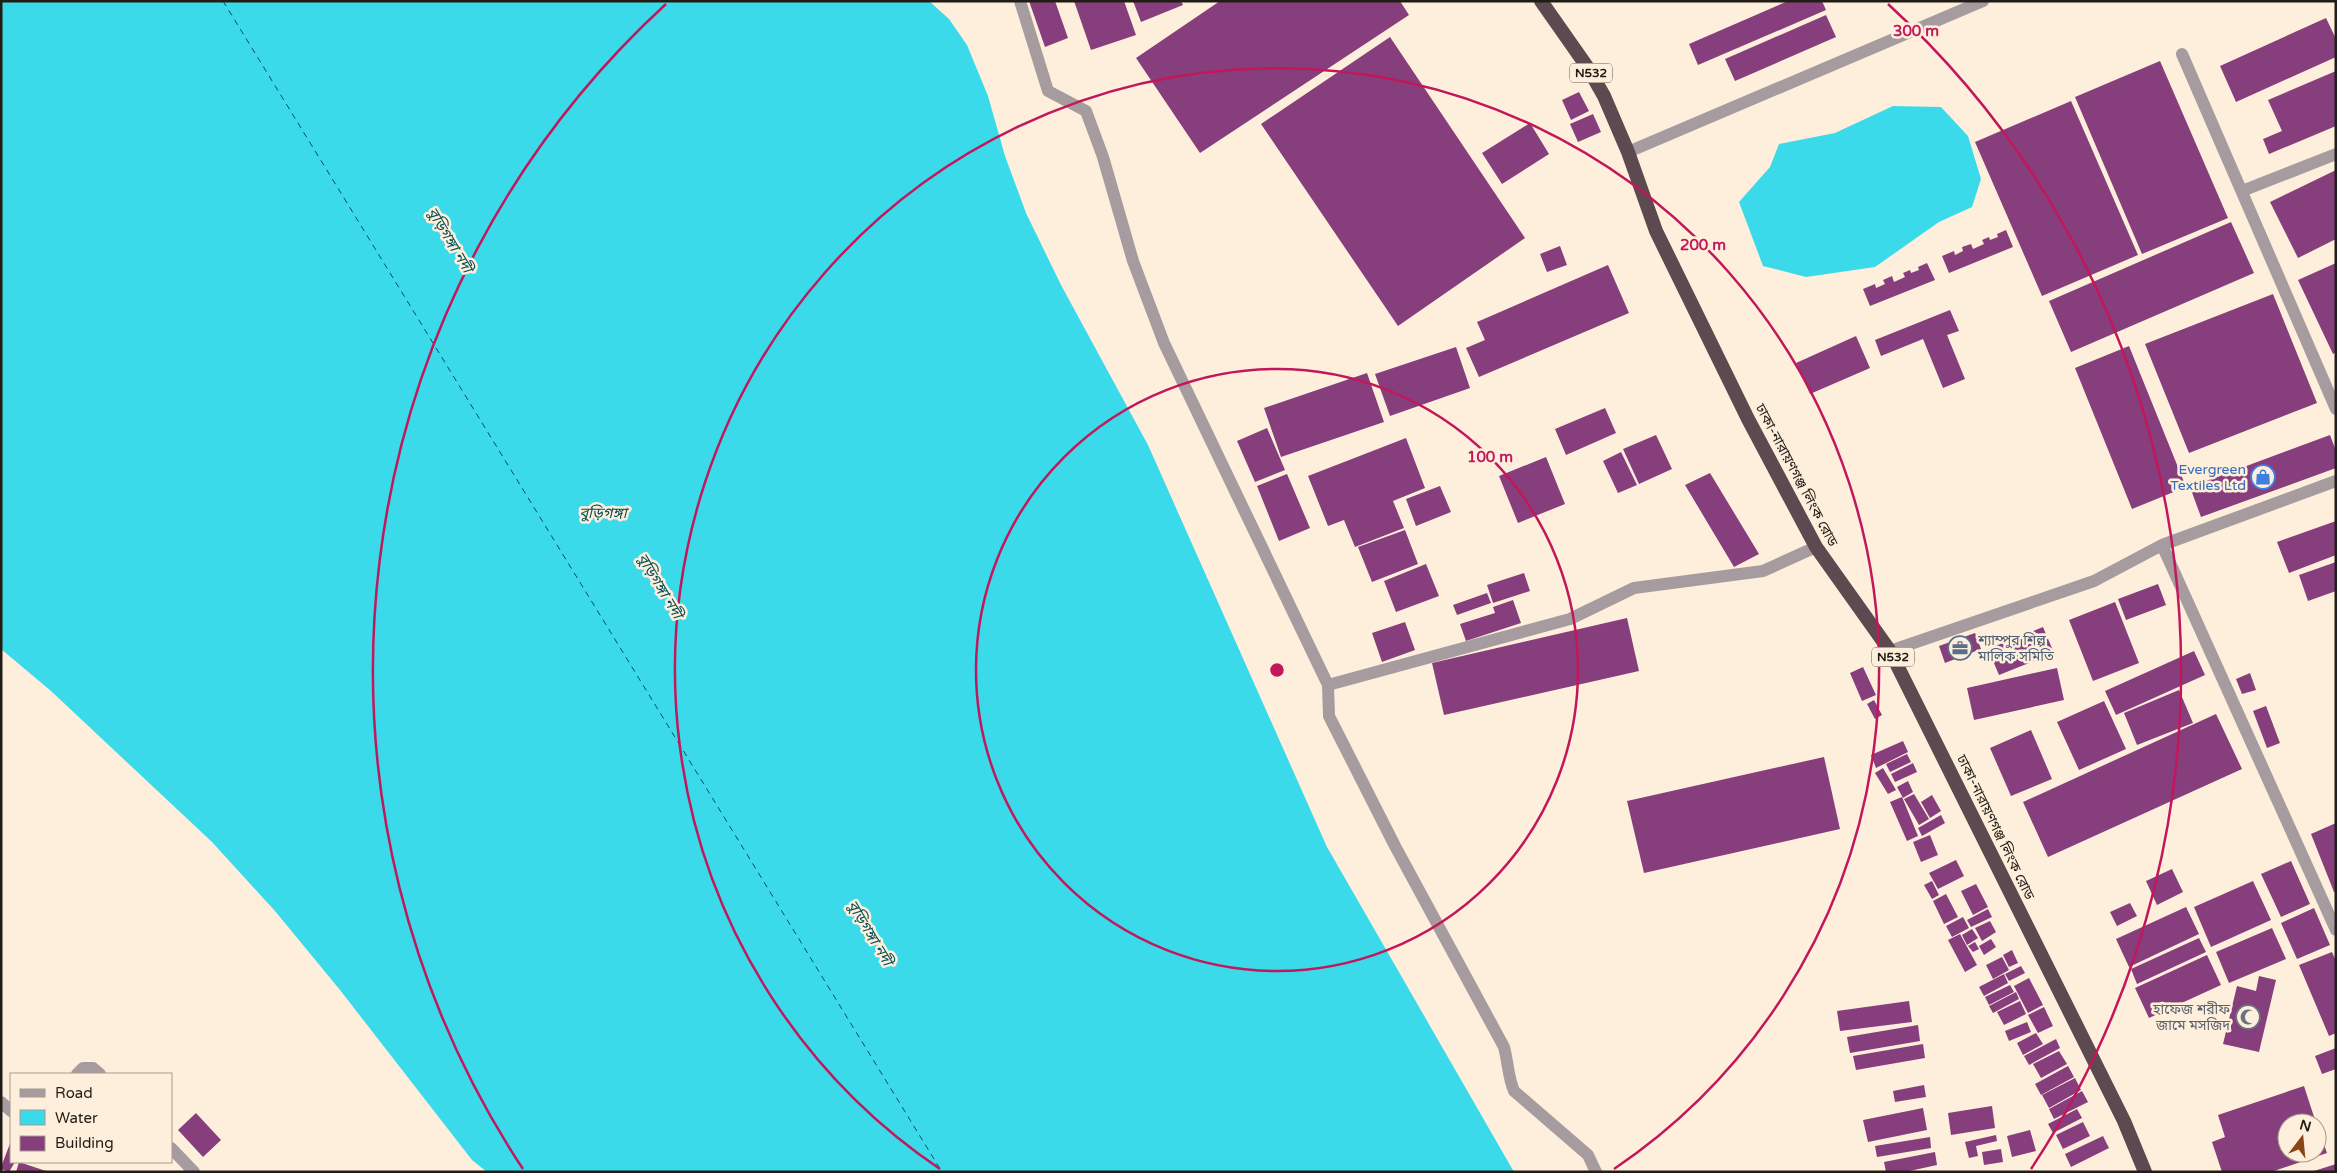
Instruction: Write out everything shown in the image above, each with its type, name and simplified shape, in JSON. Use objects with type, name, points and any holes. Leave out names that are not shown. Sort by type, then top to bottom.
[{"type":"highway","name":"ঢাকা-নারায়ণগঞ্জ লিংক রোড","points":[[1542,1],[1588,68],[1604,96],[1628,152],[1656,232],[1748,420],[1816,547],[1890,652],[2124,1121],[2145,1172]]},
{"type":"street","points":[[1020,1],[1048,91],[1086,111],[1103,157],[1133,261],[1164,343],[1328,685],[1329,716],[1395,846],[1504,1046],[1509,1079],[1514,1091],[1588,1155],[1596,1172]]},
{"type":"street","points":[[1628,152],[1982,1]]},
{"type":"street","points":[[2182,54],[2336,409]]},
{"type":"street","points":[[2242,191],[2336,154]]},
{"type":"street","points":[[1890,652],[2094,581],[2162,545],[2336,481]]},
{"type":"street","points":[[2162,545],[2336,930]]},
{"type":"street","points":[[1328,685],[1570,619],[1634,588],[1763,571],[1816,547]]},
{"type":"street","points":[[78,1073],[83,1068],[93,1068],[99,1073]]},
{"type":"street","points":[[172,1149],[194,1172]]},
{"type":"water","name":"বুড়িগঙ্গা","points":[[1,1],[929,1],[949,19],[967,45],[988,96],[1005,156],[1026,213],[1061,285],[1148,445],[1327,847],[1514,1172],[487,1172],[472,1160],[340,990],[275,911],[212,842],[51,691],[1,649]]},
{"type":"water","points":[[1893,106],[1941,107],[1968,136],[1981,179],[1972,207],[1939,222],[1875,267],[1806,277],[1763,266],[1739,202],[1770,167],[1779,144],[1835,133]]},
{"type":"building","points":[[1029,1],[1055,1],[1068,38],[1045,47]]},
{"type":"building","points":[[1074,1],[1124,1],[1136,35],[1091,50]]},
{"type":"building","points":[[1133,1],[1181,1],[1183,5],[1141,22]]},
{"type":"building","points":[[1220,1],[1400,1],[1409,15],[1200,153],[1136,58]]},
{"type":"building","points":[[1788,1],[1822,1],[1826,10],[1698,65],[1689,44]]},
{"type":"building","points":[[1826,15],[1836,37],[1735,81],[1725,59]]},
{"type":"building","points":[[2326,18],[2336,39],[2336,57],[2236,102],[2220,66]]},
{"type":"building","points":[[1390,37],[1525,238],[1398,326],[1261,124]]},
{"type":"building","points":[[2160,61],[2228,218],[2142,254],[2075,97]]},
{"type":"building","points":[[2336,71],[2336,126],[2269,154],[2263,139],[2282,131],[2268,100]]},
{"type":"building","points":[[1579,92],[1589,111],[1571,120],[1562,100]]},
{"type":"building","points":[[2071,101],[2138,255],[2042,296],[1975,142]]},
{"type":"building","points":[[1593,114],[1601,132],[1578,142],[1570,124]]},
{"type":"building","points":[[1530,123],[1549,154],[1502,184],[1482,153]]},
{"type":"building","points":[[2336,170],[2336,239],[2298,258],[2270,202]]},
{"type":"building","points":[[2231,222],[2254,273],[2071,352],[2049,301]]},
{"type":"building","points":[[2006,230],[2013,247],[1949,273],[1942,256],[1954,251],[1955,255],[1963,251],[1962,247],[1971,244],[1973,249],[1984,244],[1982,240],[1989,237],[1990,240],[1998,237],[1997,234]]},
{"type":"building","points":[[1560,246],[1567,265],[1547,272],[1540,254]]},
{"type":"building","points":[[1927,263],[1935,280],[1870,306],[1863,289],[1875,284],[1876,288],[1885,284],[1883,280],[1892,276],[1894,282],[1905,277],[1903,273],[1910,270],[1911,273],[1919,270],[1918,267]]},
{"type":"building","points":[[2336,263],[2336,352],[2333,354],[2298,280]]},
{"type":"building","points":[[1608,265],[1629,313],[1479,377],[1466,348],[1485,340],[1477,322]]},
{"type":"building","points":[[2273,294],[2317,403],[2189,453],[2145,344]]},
{"type":"building","points":[[1950,310],[1959,331],[1947,335],[1965,379],[1943,388],[1923,339],[1881,356],[1875,340]]},
{"type":"building","points":[[1856,336],[1870,368],[1810,394],[1796,363]]},
{"type":"building","points":[[2129,346],[2186,487],[2132,509],[2075,368]]},
{"type":"building","points":[[1456,347],[1470,388],[1390,416],[1375,374]]},
{"type":"building","points":[[1367,373],[1384,422],[1281,457],[1264,408]]},
{"type":"building","points":[[1605,408],[1616,433],[1566,455],[1555,429]]},
{"type":"building","points":[[1267,428],[1285,470],[1255,482],[1237,441]]},
{"type":"building","points":[[1656,435],[1672,469],[1639,484],[1623,449]]},
{"type":"building","name":"Evergreen Textiles Ltd","points":[[2330,435],[2336,451],[2336,468],[2201,517],[2190,487]]},
{"type":"building","points":[[1406,438],[1425,488],[1393,501],[1404,528],[1355,547],[1344,520],[1328,526],[1308,476]]},
{"type":"building","points":[[1621,452],[1637,485],[1618,493],[1603,461]]},
{"type":"building","points":[[1546,457],[1565,504],[1518,523],[1499,476]]},
{"type":"building","points":[[1710,473],[1759,554],[1734,567],[1685,485]]},
{"type":"building","points":[[1287,474],[1310,528],[1279,541],[1257,486]]},
{"type":"building","points":[[1440,486],[1451,512],[1416,526],[1406,499]]},
{"type":"building","points":[[2336,521],[2336,555],[2289,573],[2277,542]]},
{"type":"building","points":[[1405,530],[1418,564],[1372,582],[1358,547]]},
{"type":"building","points":[[2336,562],[2336,591],[2308,601],[2299,575]]},
{"type":"building","points":[[1426,564],[1439,596],[1396,612],[1384,581]]},
{"type":"building","points":[[1524,573],[1530,591],[1493,603],[1487,585]]},
{"type":"building","points":[[2158,584],[2166,605],[2126,620],[2118,599]]},
{"type":"building","points":[[1487,593],[1491,603],[1457,615],[1453,605]]},
{"type":"building","points":[[1513,600],[1521,623],[1466,641],[1460,624],[1495,613],[1493,607]]},
{"type":"building","points":[[2115,602],[2139,663],[2093,681],[2069,620]]},
{"type":"building","points":[[1627,618],[1639,671],[1444,715],[1432,663]]},
{"type":"building","points":[[1405,622],[1415,650],[1382,662],[1372,633]]},
{"type":"building","points":[[2043,627],[2054,653],[1999,675],[1988,649]]},
{"type":"building","name":"শ্যাম্পুর শিল্প মালিক সমিতি","points":[[1975,633],[1981,649],[1945,663],[1939,646]]},
{"type":"building","points":[[2194,651],[2205,675],[2116,715],[2105,691]]},
{"type":"building","points":[[1863,667],[1876,695],[1862,701],[1850,673]]},
{"type":"building","points":[[2057,668],[2064,700],[1974,720],[1967,688]]},
{"type":"building","points":[[2250,673],[2256,690],[2242,694],[2236,679]]},
{"type":"building","points":[[2179,690],[2193,723],[2137,745],[2124,713]]},
{"type":"building","points":[[1874,700],[1882,715],[1875,719],[1867,704]]},
{"type":"building","points":[[2104,701],[2126,749],[2079,770],[2057,722]]},
{"type":"building","points":[[2266,706],[2280,743],[2267,748],[2253,711]]},
{"type":"building","points":[[2216,714],[2242,769],[2048,857],[2023,802]]},
{"type":"building","points":[[2031,730],[2052,779],[2011,796],[1990,748]]},
{"type":"building","points":[[1903,741],[1908,752],[1876,768],[1871,755]]},
{"type":"building","points":[[1907,754],[1911,762],[1890,772],[1886,764]]},
{"type":"building","points":[[1824,757],[1840,829],[1644,873],[1627,801]]},
{"type":"building","points":[[1913,763],[1917,772],[1895,782],[1891,774]]},
{"type":"building","points":[[1883,768],[1896,790],[1888,794],[1875,773]]},
{"type":"building","points":[[1908,781],[1913,792],[1903,798],[1897,787]]},
{"type":"building","points":[[1914,794],[1929,819],[1919,825],[1904,799]]},
{"type":"building","points":[[1932,795],[1941,811],[1930,818],[1921,802]]},
{"type":"building","points":[[1902,797],[1918,836],[1907,841],[1890,802]]},
{"type":"building","points":[[1941,815],[1945,823],[1922,836],[1918,828]]},
{"type":"building","points":[[2336,823],[2336,892],[2334,892],[2311,834]]},
{"type":"building","points":[[1930,835],[1938,855],[1921,862],[1913,842]]},
{"type":"building","points":[[1956,860],[1964,876],[1938,889],[1929,873]]},
{"type":"building","points":[[2291,861],[2310,904],[2281,917],[2261,874]]},
{"type":"building","points":[[2172,869],[2183,892],[2157,905],[2146,881]]},
{"type":"building","points":[[1932,881],[1939,895],[1932,899],[1924,885]]},
{"type":"building","points":[[2253,881],[2271,920],[2211,947],[2194,907]]},
{"type":"building","points":[[1976,884],[1988,907],[1973,915],[1961,891]]},
{"type":"building","points":[[1946,894],[1958,917],[1944,924],[1933,901]]},
{"type":"building","points":[[2130,903],[2137,916],[2117,926],[2110,912]]},
{"type":"building","points":[[2186,907],[2199,934],[2129,967],[2116,939]]},
{"type":"building","points":[[2314,908],[2330,945],[2297,959],[2281,923]]},
{"type":"building","points":[[1988,909],[1992,917],[1971,927],[1967,920]]},
{"type":"building","points":[[1963,917],[1969,928],[1952,937],[1946,926]]},
{"type":"building","points":[[1990,921],[1996,932],[1982,941],[1975,928]]},
{"type":"building","points":[[2272,928],[2286,959],[2229,983],[2216,952]]},
{"type":"building","points":[[1972,929],[1978,938],[1967,945],[1962,935]]},
{"type":"building","points":[[1960,934],[1977,965],[1965,972],[1948,940]]},
{"type":"building","points":[[2199,938],[2206,952],[2137,984],[2131,969]]},
{"type":"building","points":[[1991,939],[1996,947],[1984,955],[1979,946]]},
{"type":"building","points":[[1975,942],[1979,949],[1973,952],[1968,946]]},
{"type":"building","points":[[2012,950],[2018,963],[2009,967],[2003,955]]},
{"type":"building","points":[[2332,952],[2336,961],[2336,1033],[2329,1036],[2299,965]]},
{"type":"building","points":[[2207,955],[2221,985],[2149,1018],[2135,988]]},
{"type":"building","points":[[2002,957],[2009,970],[1993,979],[1986,965]]},
{"type":"building","points":[[2021,966],[2025,973],[2009,981],[2005,974]]},
{"type":"building","points":[[2004,974],[2008,983],[1984,996],[1979,987]]},
{"type":"building","name":"হাফেজ শরীফ জামে মসজিদ","points":[[2259,976],[2276,980],[2259,1052],[2223,1044],[2237,986],[2256,991]]},
{"type":"building","points":[[2029,978],[2043,1005],[2028,1013],[2014,986]]},
{"type":"building","points":[[2010,985],[2014,992],[1989,1005],[1985,997]]},
{"type":"building","points":[[2016,992],[2019,999],[1993,1013],[1989,1006]]},
{"type":"building","points":[[1909,1001],[1912,1022],[1840,1031],[1837,1011]]},
{"type":"building","points":[[2020,1001],[2026,1014],[2004,1025],[1997,1012]]},
{"type":"building","points":[[2044,1007],[2053,1026],[2038,1033],[2028,1015]]},
{"type":"building","points":[[2027,1022],[2031,1032],[2009,1041],[2005,1031]]},
{"type":"building","points":[[1918,1025],[1920,1041],[1850,1053],[1847,1037]]},
{"type":"building","points":[[2036,1033],[2043,1044],[2023,1055],[2017,1043]]},
{"type":"building","points":[[2056,1039],[2060,1048],[2029,1065],[2024,1056]]},
{"type":"building","points":[[1923,1044],[1925,1058],[1856,1070],[1853,1056]]},
{"type":"building","points":[[2336,1048],[2336,1069],[2322,1074],[2315,1056]]},
{"type":"building","points":[[2059,1051],[2067,1064],[2041,1078],[2033,1064]]},
{"type":"building","points":[[2068,1066],[2074,1077],[2041,1095],[2035,1084]]},
{"type":"building","points":[[2075,1078],[2081,1090],[2049,1108],[2042,1095]]},
{"type":"building","points":[[1924,1085],[1926,1097],[1895,1102],[1893,1091]]},
{"type":"building","points":[[2304,1086],[2313,1113],[2277,1113],[2277,1163],[2298,1163],[2271,1172],[2222,1172],[2212,1142],[2225,1137],[2218,1115]]},
{"type":"building","points":[[2082,1091],[2088,1102],[2054,1119],[2049,1109]]},
{"type":"building","points":[[1992,1106],[1995,1128],[1951,1135],[1948,1113]]},
{"type":"building","points":[[1923,1108],[1927,1130],[1868,1142],[1863,1120]]},
{"type":"building","points":[[2077,1109],[2082,1118],[2053,1133],[2048,1124]]},
{"type":"building","points":[[196,1113],[221,1140],[203,1157],[178,1130]]},
{"type":"building","points":[[2083,1122],[2090,1136],[2063,1149],[2056,1135]]},
{"type":"building","points":[[2030,1130],[2036,1151],[2012,1157],[2007,1136]]},
{"type":"building","points":[[1996,1135],[1997,1141],[1976,1146],[1978,1156],[1969,1158],[1965,1142]]},
{"type":"building","points":[[2103,1136],[2109,1148],[2071,1167],[2065,1154]]},
{"type":"building","points":[[1930,1137],[1931,1148],[1877,1157],[1875,1146]]},
{"type":"building","points":[[10,1144],[10,1163],[14,1163],[9,1172],[1,1169]]},
{"type":"building","points":[[2001,1149],[2003,1162],[1984,1165],[1982,1152]]},
{"type":"building","points":[[1935,1152],[1937,1165],[1905,1172],[1886,1172],[1884,1162]]},
{"type":"building","points":[[19,1163],[46,1171],[45,1172],[16,1172]]},
{"type":"building","points":[[2336,1164],[2336,1172],[2314,1172],[2314,1171]]},
{"type":"ferry route","points":[[223,1],[942,1172]]},
{"type":"place","name":"Evergreen Textiles Ltd","points":[[2263,477]]},
{"type":"place","name":"শ্যাম্পুর শিল্প মালিক সমিতি","points":[[1960,648]]},
{"type":"place","name":"হাফেজ শরীফ জামে মসজিদ","points":[[2248,1017]]},
{"type":"water label","name":"বুড়িগঙ্গা নদী","points":[[450,240]]},
{"type":"water label","name":"বুড়িগঙ্গা নদী","points":[[660,586]]},
{"type":"water label","name":"বুড়িগঙ্গা নদী","points":[[870,933]]}]
